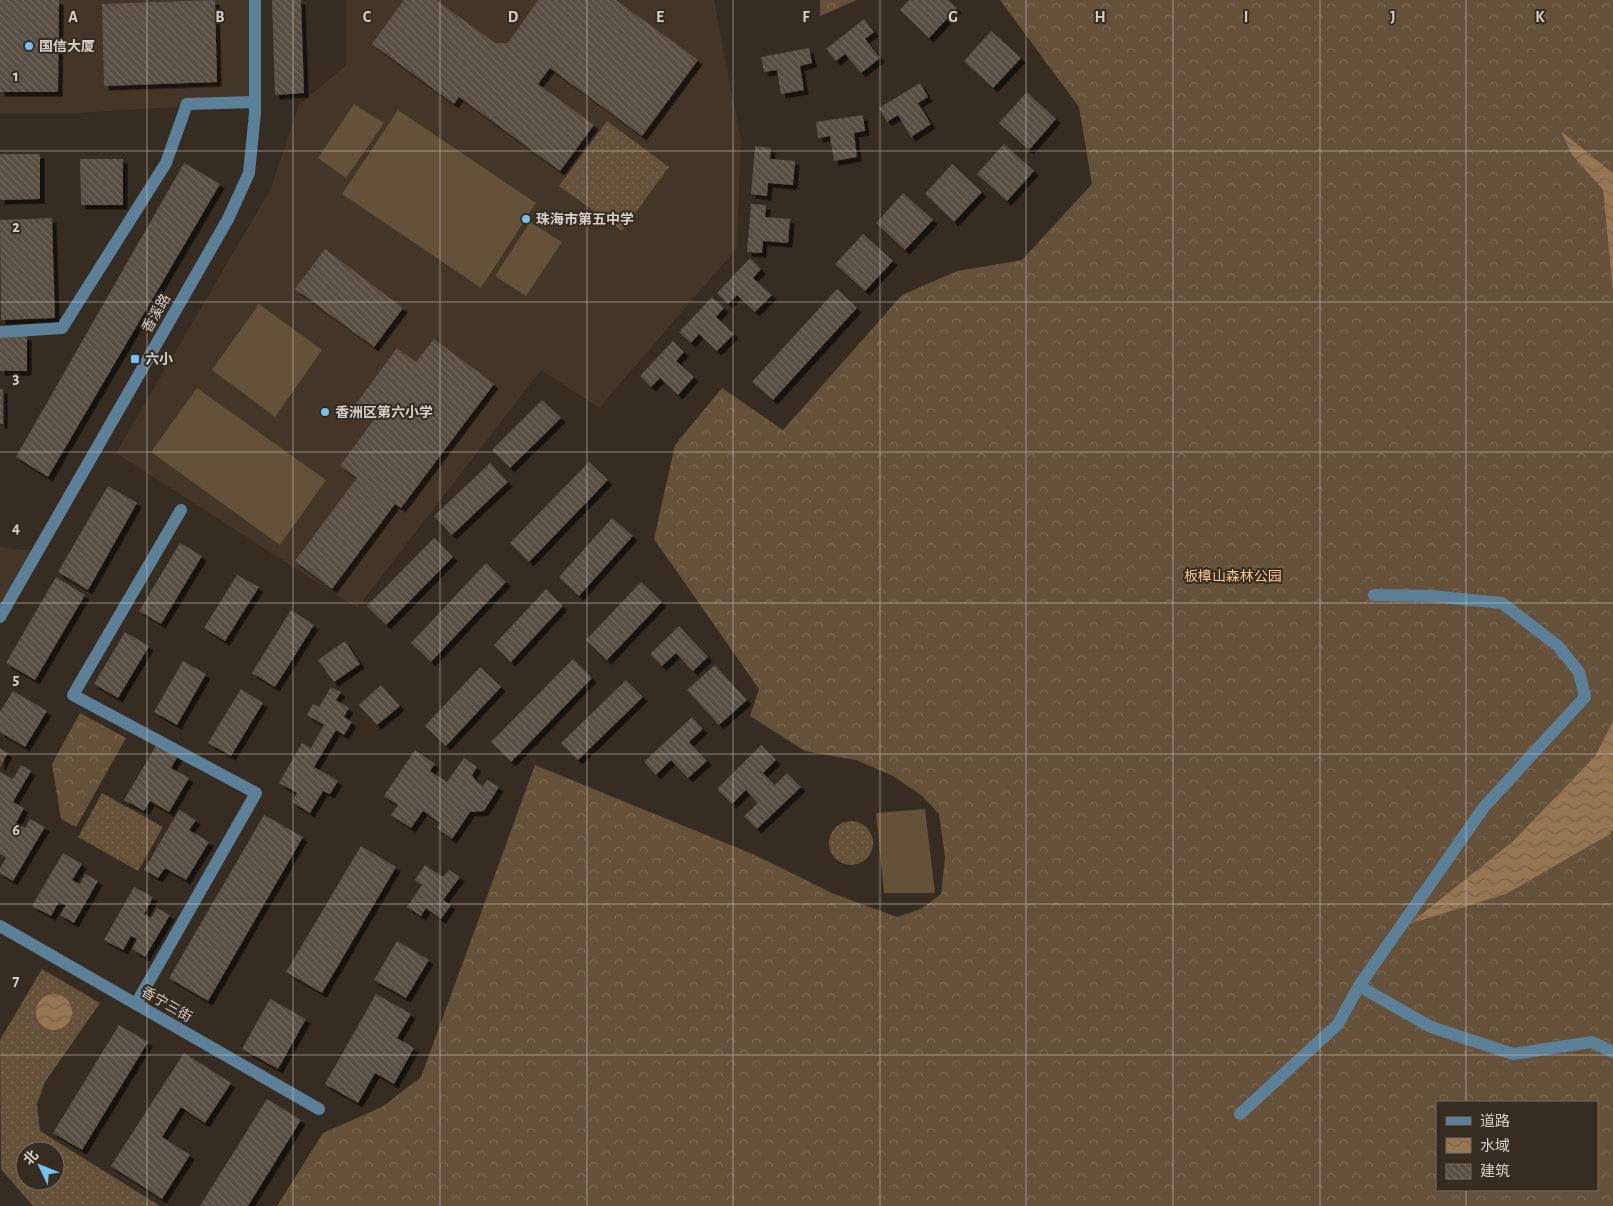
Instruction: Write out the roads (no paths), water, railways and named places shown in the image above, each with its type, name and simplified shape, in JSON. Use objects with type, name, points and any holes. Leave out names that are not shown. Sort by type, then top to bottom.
[{"type":"street","name":"香溪路","points":[[0,617],[228,219],[249,173],[254,102],[256,0]]},
{"type":"street","points":[[0,332],[62,328],[166,163],[187,104],[254,102]]},
{"type":"street","points":[[136,1004],[256,793],[73,695],[181,510]]},
{"type":"street","points":[[1240,1114],[1338,1024],[1359,986],[1484,807],[1585,697],[1579,672],[1558,646],[1502,603],[1430,596],[1374,595]]},
{"type":"street","name":"香宁三街","points":[[0,926],[319,1109]]},
{"type":"street","points":[[1359,986],[1431,1027],[1513,1054],[1592,1042],[1613,1052]]},
{"type":"water","points":[[1561,131],[1613,173],[1613,294],[1603,190],[1572,155]]},
{"type":"water","points":[[1613,721],[1613,829],[1610,834],[1506,894],[1409,924],[1513,841],[1595,756]]},
{"type":"water","points":[[54,994],[66,1000],[72,1012],[66,1024],[54,1030],[42,1024],[36,1012],[42,1000]]},
{"type":"place","name":"国信大厦","points":[[29,46]]},
{"type":"place","name":"珠海市第五中学","points":[[526,219]]},
{"type":"place","name":"六小","points":[[135,359]]},
{"type":"place","name":"香洲区第六小学","points":[[325,412]]},
{"type":"park label","name":"板樟山森林公园","points":[[1233,576]]}]
